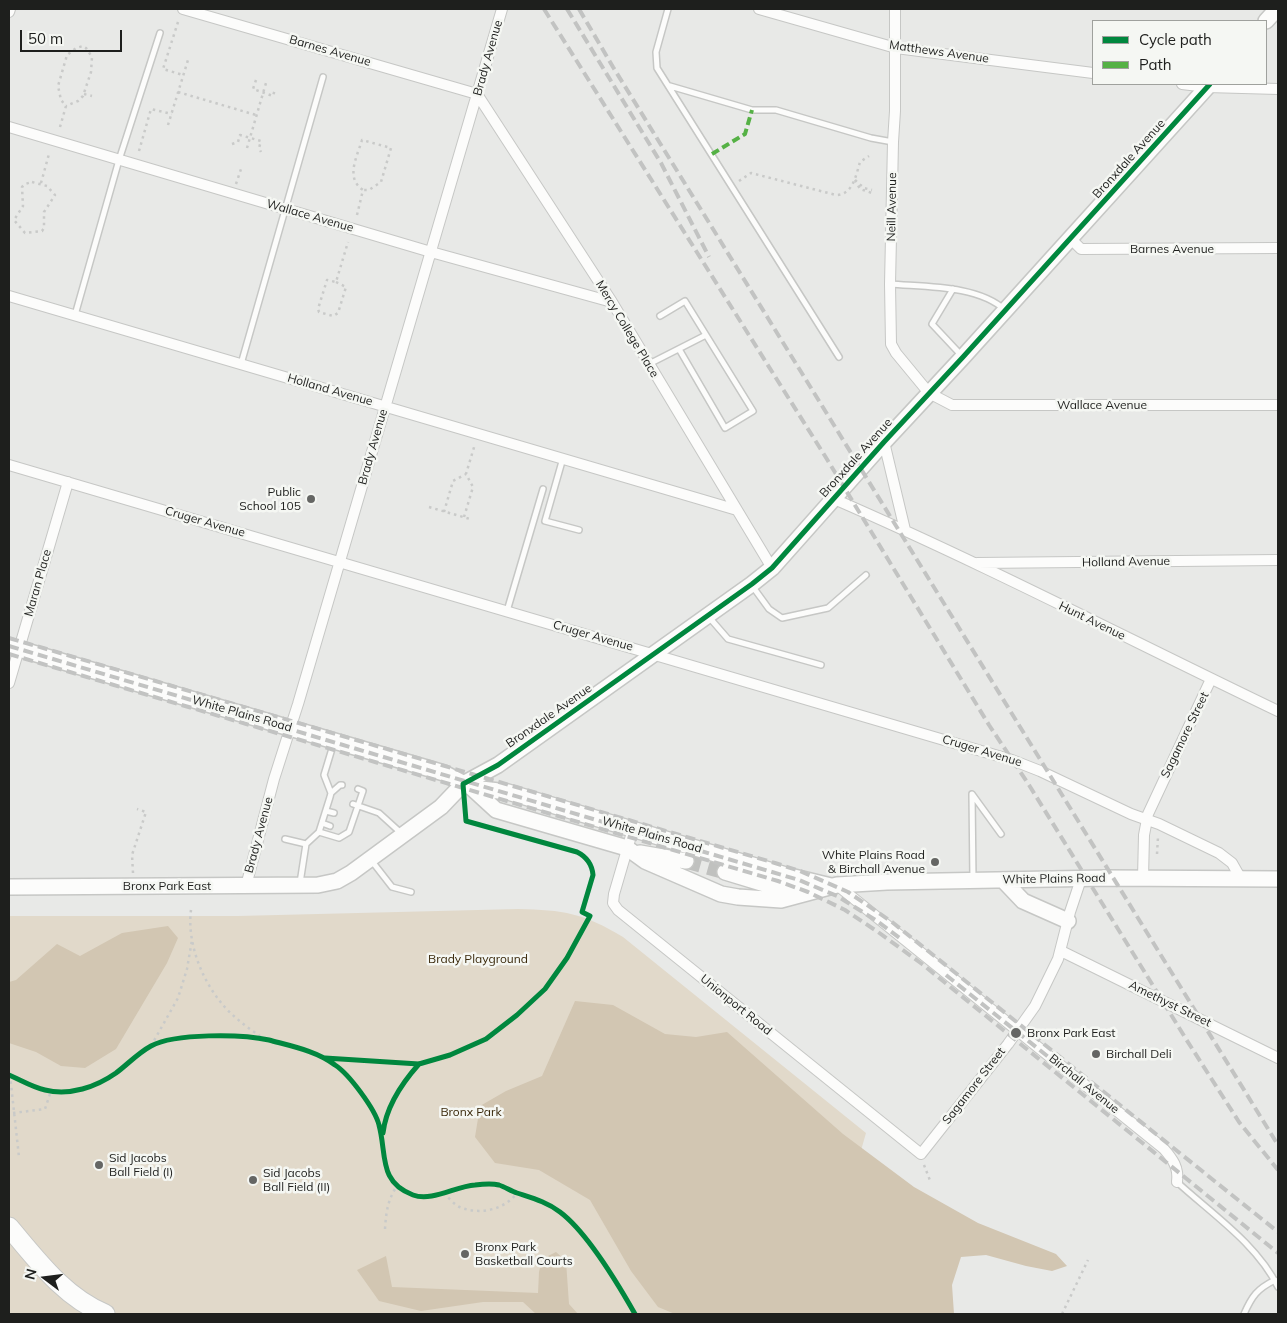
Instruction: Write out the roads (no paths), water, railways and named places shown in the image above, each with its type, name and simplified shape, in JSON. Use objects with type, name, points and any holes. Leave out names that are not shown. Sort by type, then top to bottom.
[{"type":"highway","points":[[9,1227],[60,1285],[79,1300],[105,1314]]},
{"type":"main road","points":[[1267,21],[1277,9]]},
{"type":"main road","name":"Bronxdale Avenue","points":[[325,885],[344,878],[371,860],[467,786],[708,616],[772,568],[1209,85]]},
{"type":"main road","name":"White Plains Road","points":[[14,648],[444,773],[467,786],[496,810],[630,850],[686,861]]},
{"type":"main road","name":"White Plains Road","points":[[467,786],[508,792],[786,875],[834,886]]},
{"type":"main road","name":"White Plains Road","points":[[630,850],[644,860],[679,876],[730,895],[781,900],[834,886],[887,882],[1144,878],[1278,879]]},
{"type":"main road","points":[[725,872],[768,885],[816,892]]},
{"type":"main road","points":[[1003,880],[1023,901],[1068,921]]},
{"type":"main road","name":"Bronx Park East","points":[[9,887],[325,885]]},
{"type":"street","name":"Barnes Avenue","points":[[183,9],[478,94]]},
{"type":"street","name":"Brady Avenue","points":[[246,886],[259,832],[502,9]]},
{"type":"street","name":"Matthews Avenue","points":[[759,9],[896,48],[1092,73]]},
{"type":"street","name":"Neill Avenue","points":[[895,9],[896,48],[892,142],[890,284],[891,344],[896,353],[929,393]]},
{"type":"street","points":[[1209,85],[1278,88]]},
{"type":"street","name":"Mercy College Place","points":[[478,94],[612,302],[772,568]]},
{"type":"street","name":"Wallace Avenue","points":[[9,128],[431,252],[612,302]]},
{"type":"street","name":"Barnes Avenue","points":[[1070,238],[1081,249],[1278,248]]},
{"type":"street","name":"Holland Avenue","points":[[9,296],[738,510]]},
{"type":"street","name":"Wallace Avenue","points":[[929,393],[952,405],[1278,405]]},
{"type":"street","points":[[884,442],[904,530]]},
{"type":"street","name":"Cruger Avenue","points":[[9,465],[1012,760],[1040,771],[1131,814],[1172,830],[1225,856],[1236,868],[1242,880]]},
{"type":"street","name":"Maran Place","points":[[9,684],[14,648],[68,482]]},
{"type":"street","name":"Hunt Avenue","points":[[834,499],[904,530],[1278,711]]},
{"type":"street","name":"Holland Avenue","points":[[973,563],[1278,560]]},
{"type":"street","name":"Sagamore Street","points":[[1144,878],[1146,820],[1211,679]]},
{"type":"street","name":"Unionport Road","points":[[633,829],[630,850],[613,899],[613,903],[618,910],[921,1154]]},
{"type":"street","name":"Sagamore Street","points":[[921,1154],[1018,1031],[1034,1006],[1061,951],[1081,879]]},
{"type":"street","name":"Birchall Avenue","points":[[834,886],[1163,1148],[1175,1162],[1178,1182]]},
{"type":"street","name":"Amethyst Street","points":[[1061,951],[1278,1058]]},
{"type":"lane","points":[[668,9],[656,52],[657,68],[838,357]]},
{"type":"lane","points":[[75,315],[119,160],[160,33]]},
{"type":"lane","points":[[241,364],[323,77]]},
{"type":"lane","points":[[669,86],[752,110],[776,110],[871,138],[892,142]]},
{"type":"lane","points":[[890,284],[960,290],[997,302],[1005,310]]},
{"type":"lane","points":[[953,289],[932,324],[963,357]]},
{"type":"lane","points":[[660,316],[685,301],[752,411],[726,428],[679,349]]},
{"type":"lane","points":[[649,365],[706,335]]},
{"type":"lane","points":[[563,458],[544,521],[579,530]]},
{"type":"lane","points":[[507,611],[543,489]]},
{"type":"lane","points":[[752,584],[769,609],[782,618],[828,608],[866,575]]},
{"type":"lane","points":[[708,616],[728,639],[821,665]]},
{"type":"lane","points":[[300,886],[306,844],[319,832],[330,795],[324,775],[334,741]]},
{"type":"lane","points":[[330,795],[342,785]]},
{"type":"lane","points":[[319,832],[339,838],[347,831],[363,791],[358,789]]},
{"type":"lane","points":[[973,880],[972,794],[1000,834]]},
{"type":"lane","points":[[330,795],[338,799]]},
{"type":"lane","points":[[356,805],[379,813],[403,835]]},
{"type":"lane","points":[[326,811],[334,813]]},
{"type":"lane","points":[[322,823],[330,826]]},
{"type":"lane","points":[[285,839],[306,844]]},
{"type":"lane","points":[[371,860],[392,887],[411,892]]},
{"type":"lane","name":"Birchall Avenue","points":[[1178,1182],[1249,1247],[1276,1281],[1278,1287]]},
{"type":"lane","points":[[1244,1314],[1252,1297],[1264,1285],[1276,1281]]},
{"type":"tunnel","points":[[686,861],[725,872]]},
{"type":"railway","points":[[544,9],[825,456],[989,725],[1029,785],[1186,1039],[1239,1122],[1278,1170]]},
{"type":"railway","points":[[567,9],[661,163],[709,257]]},
{"type":"railway","points":[[579,9],[1278,1145]]},
{"type":"railway","points":[[9,638],[775,863],[800,871],[848,892],[892,922],[1278,1232]]},
{"type":"railway","points":[[9,646],[799,880],[837,896],[877,921],[901,939]]},
{"type":"railway","points":[[9,654],[778,881],[808,892],[845,910],[922,964],[1278,1253]]},
{"type":"railway","points":[[946,975],[1106,1103]]},
{"type":"place","name":"Public School 105","points":[[311,499]]},
{"type":"place","name":"White Plains Road & Birchall Avenue","points":[[935,862]]},
{"type":"place","name":"Bronx Park East","points":[[1016,1033]]},
{"type":"place","name":"Birchall Deli","points":[[1096,1054]]},
{"type":"place","name":"Sid Jacobs Ball Field (I)","points":[[99,1165]]},
{"type":"place","name":"Sid Jacobs Ball Field (II)","points":[[253,1180]]},
{"type":"place","name":"Bronx Park Basketball Courts","points":[[465,1254]]},
{"type":"park label","name":"Brady Playground","points":[[478,959]]},
{"type":"park label","name":"Bronx Park","points":[[471,1112]]}]
